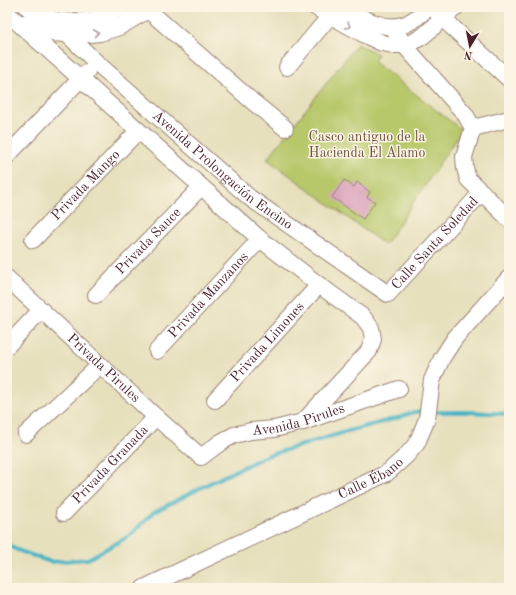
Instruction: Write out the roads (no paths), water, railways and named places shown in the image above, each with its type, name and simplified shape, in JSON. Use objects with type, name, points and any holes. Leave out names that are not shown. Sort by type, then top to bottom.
[{"type":"street","points":[[27,7],[34,13],[57,21],[82,22],[122,7]]},
{"type":"street","points":[[314,7],[337,11],[393,27],[404,25],[431,7],[509,79]]},
{"type":"street","points":[[337,11],[352,29],[382,43],[393,46],[404,45],[423,36],[456,7]]},
{"type":"street","points":[[7,11],[27,24],[52,33],[79,35],[100,33],[119,27],[150,8],[253,102],[285,128]]},
{"type":"street","points":[[7,11],[80,79],[260,239],[363,317],[371,328],[373,339],[369,351],[303,422]]},
{"type":"street","points":[[287,67],[337,11]]},
{"type":"street","points":[[393,27],[404,45],[465,114],[473,128],[464,157],[464,168],[468,179],[509,219]]},
{"type":"street","name":"Avenida Prolongación Encino","points":[[67,34],[97,63],[250,198],[388,294]]},
{"type":"street","points":[[7,156],[97,63]]},
{"type":"street","points":[[473,128],[509,119]]},
{"type":"street","name":"Privada Mango","points":[[33,240],[138,131]]},
{"type":"street","name":"Privada Sauce","points":[[96,295],[201,187]]},
{"type":"street","name":"Calle Santa Soledad","points":[[388,294],[482,192]]},
{"type":"street","name":"Privada Manzanos","points":[[157,351],[260,239]]},
{"type":"street","name":"Privada Pirules","points":[[7,278],[201,457]]},
{"type":"street","name":"Calle Ébano","points":[[144,588],[387,473],[406,456],[417,442],[426,419],[432,380],[442,358],[455,338],[509,278]]},
{"type":"street","name":"Privada Limones","points":[[215,400],[319,285]]},
{"type":"street","points":[[7,346],[41,310]]},
{"type":"street","points":[[26,434],[100,365]]},
{"type":"street","name":"Avenida Pirules","points":[[201,457],[221,442],[234,435],[251,431],[274,429],[303,422],[399,389]]},
{"type":"street","name":"Privada Granada","points":[[64,513],[156,416]]},
{"type":"waterway","points":[[7,544],[17,550],[51,562],[88,559],[129,536],[154,512],[266,456],[414,412],[424,412]]},
{"type":"waterway","points":[[430,412],[509,414]]},
{"type":"park label","name":"Casco antiguo de la Hacienda El Alamo","points":[[367,146]]}]
